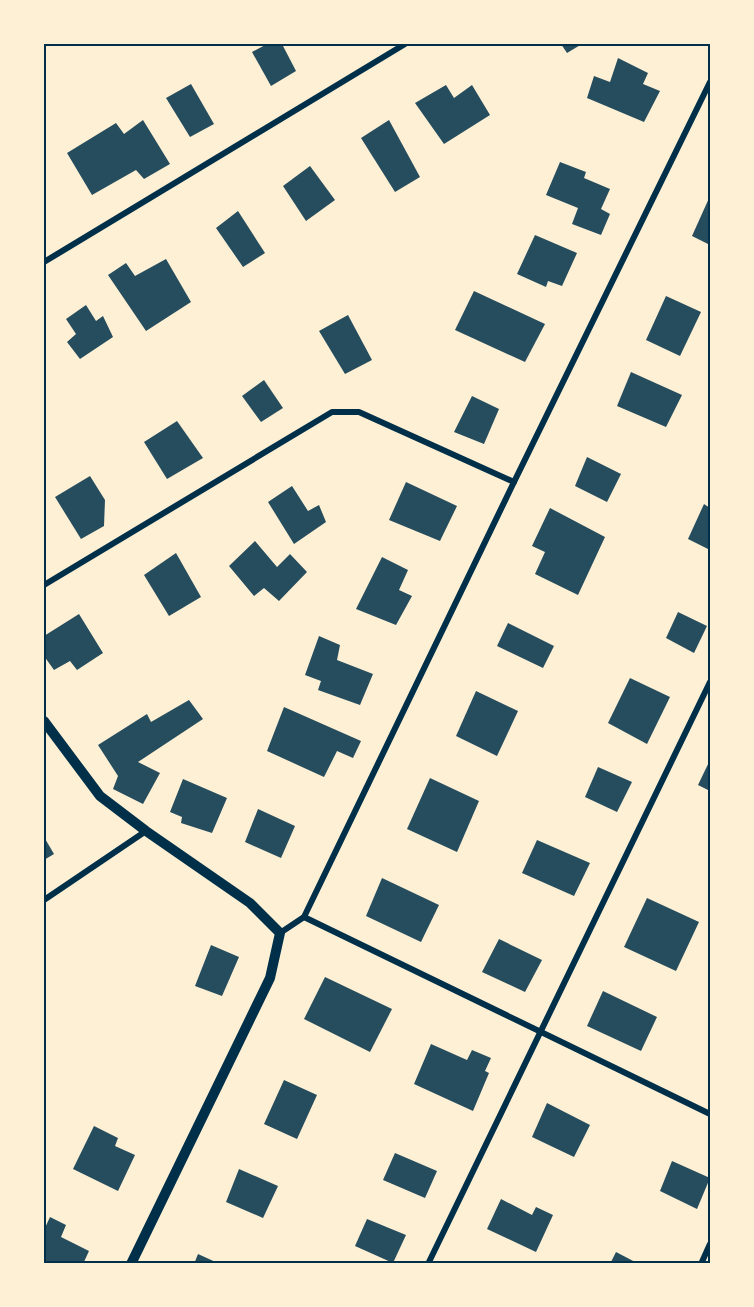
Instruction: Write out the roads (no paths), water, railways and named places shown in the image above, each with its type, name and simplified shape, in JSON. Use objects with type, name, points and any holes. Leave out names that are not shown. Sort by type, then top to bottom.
[{"type":"street","points":[[44,262],[405,44]]},
{"type":"street","points":[[131,1263],[270,978],[280,933],[304,917],[514,482],[711,82]]},
{"type":"street","points":[[44,585],[332,412],[359,412],[514,482]]},
{"type":"street","points":[[428,1263],[711,682]]},
{"type":"street","points":[[44,721],[100,796],[250,903],[280,933]]},
{"type":"street","points":[[44,900],[146,831]]},
{"type":"street","points":[[304,917],[711,1114]]},
{"type":"street","points":[[701,1263],[711,1244]]}]
